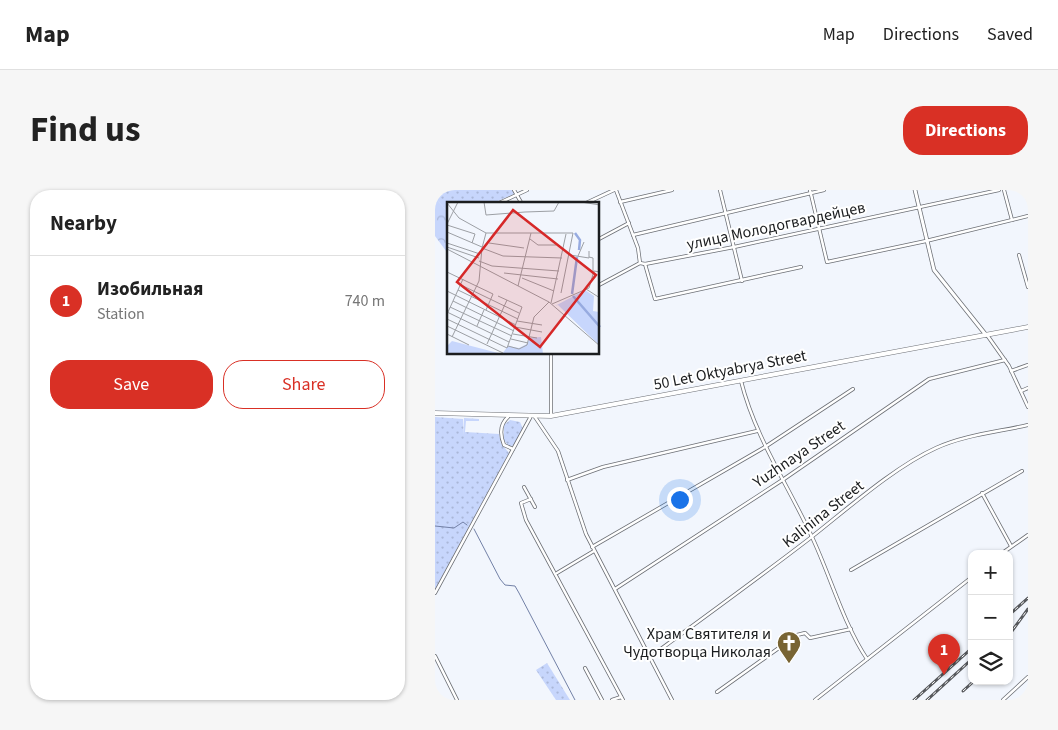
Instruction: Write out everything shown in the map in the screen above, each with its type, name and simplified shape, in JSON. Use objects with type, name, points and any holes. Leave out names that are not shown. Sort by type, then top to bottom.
[{"type":"main road","name":"50 Let Oktyabrya Street","points":[[435,413],[508,417],[551,416],[1028,327]]},
{"type":"street","points":[[515,190],[521,202]]},
{"type":"street","points":[[501,202],[527,190]]},
{"type":"street","points":[[588,202],[615,190],[629,223],[640,263]]},
{"type":"street","points":[[620,202],[672,190]]},
{"type":"street","points":[[720,190],[742,281]]},
{"type":"street","points":[[633,235],[725,214],[810,191],[823,190]]},
{"type":"street","points":[[915,190],[934,270],[1005,360],[1028,407]]},
{"type":"street","name":"улица Молодогвардейцев","points":[[645,264],[734,248],[999,190]]},
{"type":"street","points":[[1003,190],[1012,220]]},
{"type":"street","points":[[810,191],[827,262],[926,241],[1028,216]]},
{"type":"street","points":[[600,238],[629,223]]},
{"type":"street","points":[[1019,255],[1028,287]]},
{"type":"street","points":[[600,284],[640,263],[645,264],[655,299],[801,267]]},
{"type":"street","points":[[551,355],[551,416]]},
{"type":"street","name":"Yuzhnaya Street","points":[[615,589],[784,479],[929,378],[1005,360]]},
{"type":"street","points":[[1011,371],[1028,365]]},
{"type":"street","points":[[741,381],[757,431],[784,479],[812,536],[851,629],[867,658]]},
{"type":"street","points":[[1021,390],[1028,388]]},
{"type":"street","points":[[592,547],[765,447],[853,389]]},
{"type":"street","points":[[508,417],[502,424],[501,432],[504,446],[513,449]]},
{"type":"street","points":[[435,593],[513,449],[533,417],[558,451],[592,547],[672,700]]},
{"type":"street","name":"Kalinina Street","points":[[650,656],[756,580],[871,490],[936,448],[1028,425]]},
{"type":"street","points":[[567,480],[603,467],[757,431]]},
{"type":"street","points":[[851,570],[1022,471]]},
{"type":"street","points":[[524,487],[535,507]]},
{"type":"street","points":[[982,493],[1011,546]]},
{"type":"street","points":[[531,499],[521,503],[527,520],[622,698],[612,700]]},
{"type":"street","points":[[1006,550],[1028,535]]},
{"type":"street","points":[[556,573],[594,551]]},
{"type":"street","points":[[815,700],[968,580]]},
{"type":"street","points":[[717,692],[797,635],[805,633],[811,638],[851,629]]},
{"type":"street","points":[[435,656],[457,700]]},
{"type":"street","points":[[585,668],[602,700]]},
{"type":"street","points":[[1003,700],[1028,677]]},
{"type":"street","points":[[1007,696],[1009,700]]},
{"type":"green space","points":[[435,190],[512,190],[514,194],[496,202],[447,202],[447,211],[435,198]]},
{"type":"green space","points":[[435,198],[447,211],[447,252],[435,236]]},
{"type":"green space","points":[[435,417],[463,419],[463,435],[464,418],[479,419],[479,421],[466,421],[465,432],[499,434],[501,443],[509,453],[435,589]]},
{"type":"green space","points":[[510,420],[520,422],[523,429],[514,445],[509,447],[504,440],[504,425]]},
{"type":"green space","points":[[547,663],[570,700],[556,700],[536,670]]},
{"type":"waterway","points":[[435,526],[454,528],[463,522],[467,525]]},
{"type":"waterway","points":[[474,529],[500,579],[505,585],[515,586],[575,700]]},
{"type":"railway","points":[[1013,611],[1028,598]]},
{"type":"railway","points":[[1013,630],[1028,609]]},
{"type":"railway","points":[[914,700],[968,652]]},
{"type":"railway","points":[[927,700],[968,663]]},
{"type":"railway","points":[[963,691],[970,685]]},
{"type":"place","name":"Храм Святителя и Чудотворца Николая","points":[[789,664]]},
{"type":"place","name":"Изобильная","points":[[944,675]]}]
